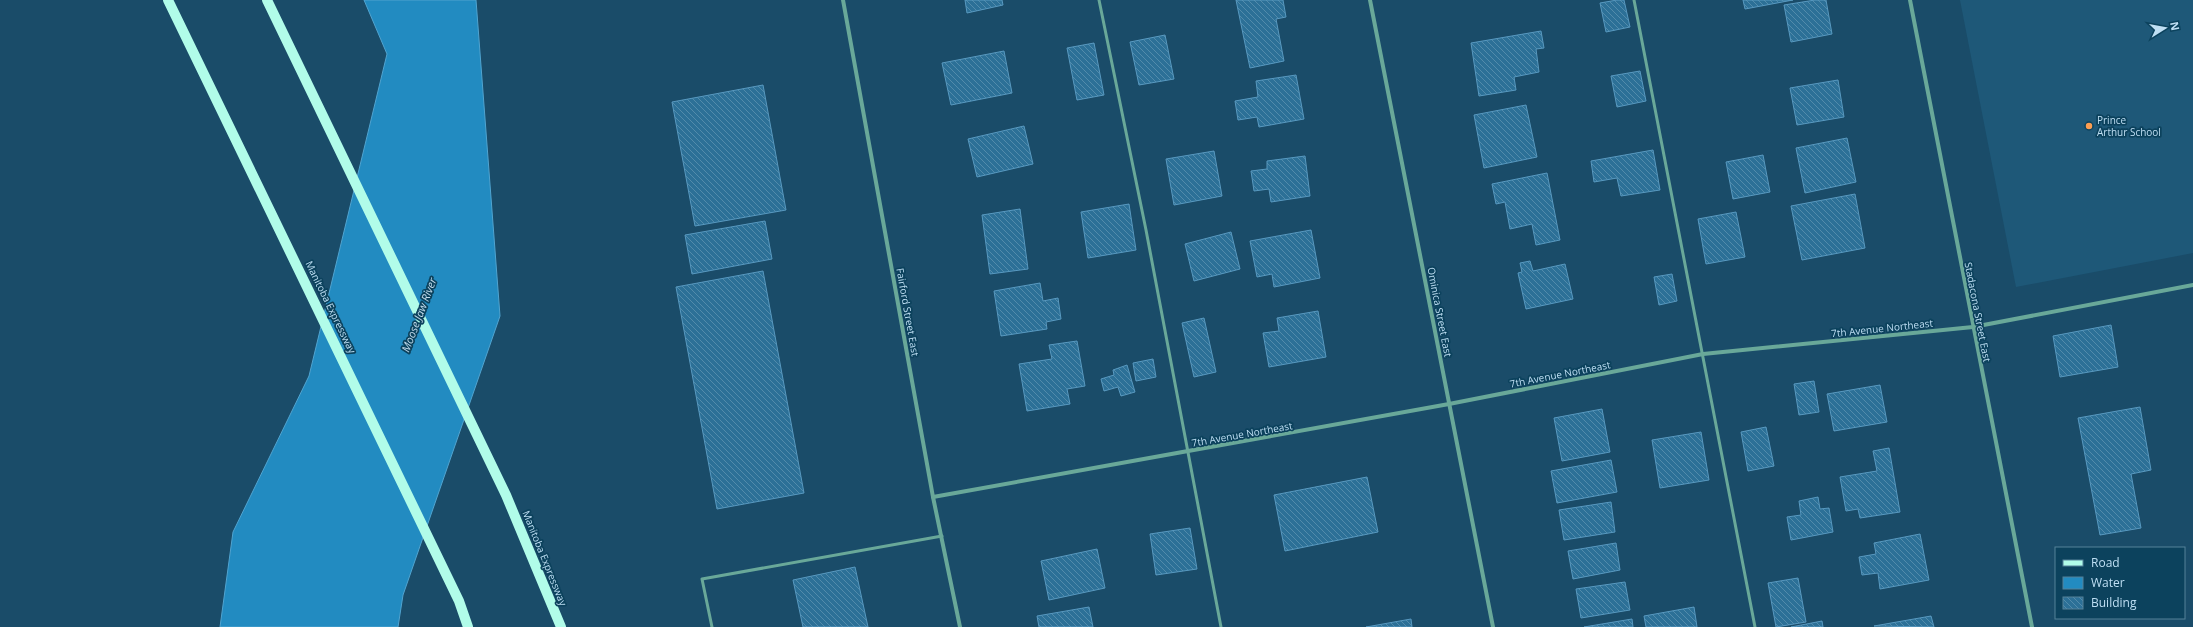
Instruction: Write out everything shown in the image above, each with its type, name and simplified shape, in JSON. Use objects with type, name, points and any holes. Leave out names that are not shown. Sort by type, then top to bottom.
[{"type":"main road","name":"Manitoba Expressway","points":[[168,0],[459,601],[468,627]]},
{"type":"main road","name":"Manitoba Expressway","points":[[267,0],[506,495],[561,627]]},
{"type":"street","name":"Fairford Street East","points":[[843,0],[933,497],[943,536],[960,627]]},
{"type":"street","name":"Ominica Street East","points":[[1370,0],[1493,627]]},
{"type":"street","name":"Stadacona Street East","points":[[1910,0],[2032,627]]},
{"type":"street","name":"7th Avenue Northeast","points":[[933,497],[1449,404],[1703,354],[1973,327],[2193,285]]},
{"type":"lane","points":[[1099,0],[1146,230],[1221,627]]},
{"type":"lane","points":[[1634,0],[1686,278],[1703,354],[1755,627]]},
{"type":"lane","points":[[712,627],[702,579],[943,536]]},
{"type":"shaded area","name":"Prince Arthur School","points":[[1960,0],[2193,0],[2193,253],[2016,287]]},
{"type":"water","name":"Moose Jaw River","points":[[364,0],[476,0],[500,316],[403,595],[398,627],[220,627],[233,532],[309,376],[387,54]]},
{"type":"building","points":[[965,0],[1002,0],[1003,5],[967,13]]},
{"type":"building","points":[[1236,0],[1283,0],[1286,17],[1276,19],[1284,61],[1250,68]]},
{"type":"building","points":[[1624,0],[1630,27],[1606,32],[1600,3]]},
{"type":"building","points":[[1743,0],[1793,0],[1745,9]]},
{"type":"building","points":[[1815,0],[1826,0],[1832,34],[1791,42],[1784,5]]},
{"type":"building","points":[[1541,31],[1544,48],[1536,49],[1539,72],[1514,77],[1516,90],[1479,96],[1471,43]]},
{"type":"building","points":[[1165,35],[1174,79],[1139,85],[1130,42]]},
{"type":"building","points":[[1094,43],[1104,95],[1077,100],[1067,48]]},
{"type":"building","points":[[1004,51],[1012,93],[951,105],[942,63]]},
{"type":"building","points":[[1640,71],[1646,101],[1617,107],[1611,76]]},
{"type":"building","points":[[1296,75],[1304,119],[1259,127],[1257,117],[1238,120],[1235,101],[1258,97],[1256,81]]},
{"type":"building","points":[[1838,80],[1844,117],[1797,125],[1790,88]]},
{"type":"building","points":[[763,85],[786,210],[695,226],[672,102]]},
{"type":"building","points":[[1526,105],[1537,157],[1484,168],[1474,115]]},
{"type":"building","points":[[1024,126],[1033,164],[977,177],[968,139]]},
{"type":"building","points":[[1847,138],[1856,182],[1805,193],[1796,148]]},
{"type":"building","points":[[1653,150],[1660,190],[1621,196],[1617,178],[1594,182],[1591,161]]},
{"type":"building","points":[[1214,151],[1222,196],[1174,205],[1166,159]]},
{"type":"building","points":[[1763,155],[1770,192],[1733,199],[1726,162]]},
{"type":"building","points":[[1305,156],[1310,196],[1271,202],[1269,189],[1254,191],[1251,171],[1267,169],[1267,161]]},
{"type":"building","points":[[1547,173],[1560,240],[1536,245],[1532,224],[1510,229],[1505,202],[1496,204],[1492,184]]},
{"type":"building","points":[[1855,194],[1865,248],[1802,260],[1791,206]]},
{"type":"building","points":[[1129,204],[1136,250],[1088,258],[1081,212]]},
{"type":"building","points":[[1020,209],[1028,269],[990,274],[982,215]]},
{"type":"building","points":[[1736,212],[1745,257],[1706,264],[1698,219]]},
{"type":"building","points":[[765,221],[772,259],[692,274],[685,235]]},
{"type":"building","points":[[1311,230],[1320,278],[1274,287],[1272,274],[1257,277],[1250,241]]},
{"type":"building","points":[[1231,232],[1240,269],[1194,281],[1185,244]]},
{"type":"building","points":[[1530,261],[1533,271],[1565,264],[1573,299],[1526,309],[1518,273],[1522,272],[1520,263]]},
{"type":"building","points":[[763,271],[804,493],[717,509],[676,287]]},
{"type":"building","points":[[1672,274],[1677,301],[1659,305],[1654,277]]},
{"type":"building","points":[[1040,283],[1043,301],[1058,298],[1061,319],[1046,322],[1047,329],[1001,336],[994,291]]},
{"type":"building","points":[[1318,311],[1326,357],[1269,367],[1263,333],[1279,331],[1277,318]]},
{"type":"building","points":[[1204,318],[1216,372],[1194,377],[1182,323]]},
{"type":"building","points":[[2111,325],[2118,367],[2060,377],[2053,336]]},
{"type":"building","points":[[1077,341],[1085,386],[1067,389],[1070,404],[1027,411],[1019,364],[1052,359],[1049,345]]},
{"type":"building","points":[[1153,359],[1156,377],[1136,381],[1133,363]]},
{"type":"building","points":[[1127,365],[1135,392],[1121,396],[1118,387],[1104,391],[1101,379],[1114,375],[1113,370]]},
{"type":"building","points":[[1814,381],[1819,412],[1799,415],[1794,384]]},
{"type":"building","points":[[1880,385],[1887,422],[1834,431],[1827,394]]},
{"type":"building","points":[[2140,407],[2151,470],[2131,474],[2141,528],[2100,535],[2078,418]]},
{"type":"building","points":[[1602,409],[1610,452],[1562,461],[1554,418]]},
{"type":"building","points":[[1766,427],[1774,466],[1748,471],[1741,432]]},
{"type":"building","points":[[1701,432],[1709,480],[1660,488],[1652,440]]},
{"type":"building","points":[[1889,448],[1900,512],[1860,518],[1858,509],[1846,511],[1840,477],[1877,471],[1873,451]]},
{"type":"building","points":[[1611,460],[1617,492],[1557,503],[1551,471]]},
{"type":"building","points":[[1367,477],[1378,532],[1285,551],[1274,495]]},
{"type":"building","points":[[1818,497],[1820,509],[1829,508],[1833,532],[1791,540],[1787,517],[1801,515],[1799,501]]},
{"type":"building","points":[[1611,502],[1615,532],[1564,540],[1559,510]]},
{"type":"building","points":[[1190,528],[1197,569],[1156,575],[1150,534]]},
{"type":"building","points":[[1920,534],[1929,580],[1880,589],[1878,573],[1862,575],[1859,557],[1876,554],[1874,543]]},
{"type":"building","points":[[1616,543],[1620,570],[1573,579],[1568,551]]},
{"type":"building","points":[[1097,549],[1105,588],[1049,600],[1041,561]]},
{"type":"building","points":[[855,567],[868,627],[803,627],[793,580]]},
{"type":"building","points":[[1798,578],[1806,622],[1776,627],[1768,583]]},
{"type":"building","points":[[1625,582],[1630,610],[1581,618],[1576,589]]},
{"type":"building","points":[[1089,607],[1093,627],[1039,627],[1037,616]]},
{"type":"building","points":[[1694,607],[1697,627],[1646,627],[1644,616]]},
{"type":"building","points":[[1931,616],[1934,627],[1874,626]]},
{"type":"building","points":[[1411,619],[1412,627],[1366,627]]},
{"type":"building","points":[[1632,619],[1633,627],[1584,627]]},
{"type":"building","points":[[1822,621],[1823,627],[1791,627]]},
{"type":"place","name":"Prince Arthur School","points":[[2089,126]]}]
